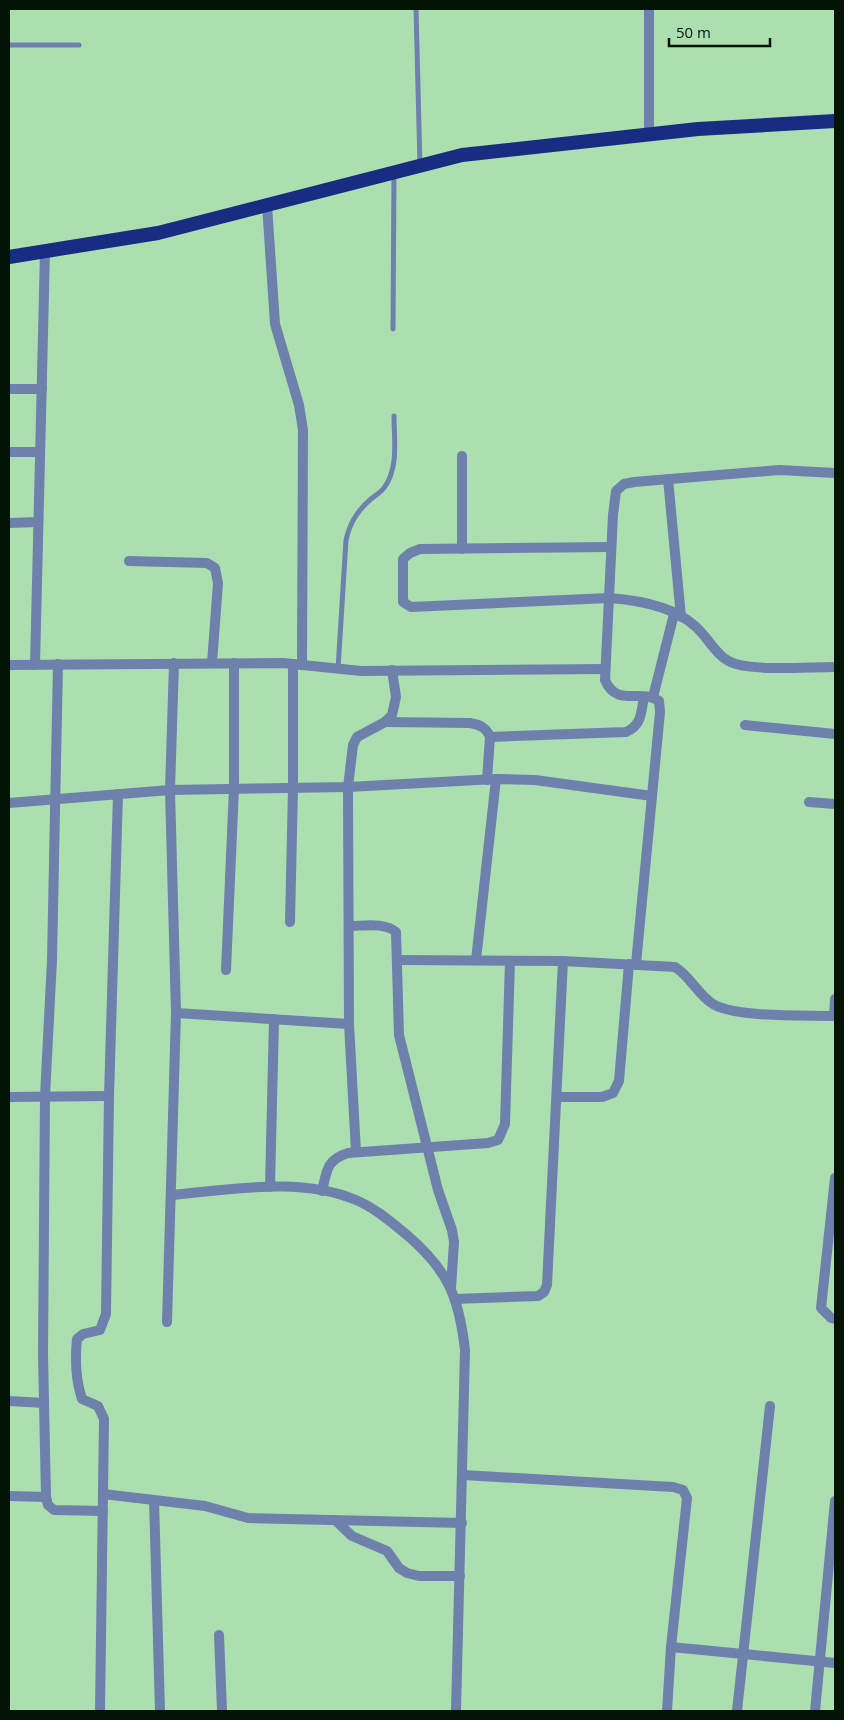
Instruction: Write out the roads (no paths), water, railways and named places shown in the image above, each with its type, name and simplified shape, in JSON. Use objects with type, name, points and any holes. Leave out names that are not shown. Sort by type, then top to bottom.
[{"type":"highway","points":[[9,256],[158,232],[462,155],[698,129],[835,121]]},
{"type":"street","points":[[649,9],[649,134]]},
{"type":"street","points":[[267,205],[275,324],[297,397],[303,430],[290,922]]},
{"type":"street","points":[[35,664],[45,251]]},
{"type":"street","points":[[9,389],[42,389]]},
{"type":"street","points":[[9,452],[40,452]]},
{"type":"street","points":[[462,456],[462,549]]},
{"type":"street","points":[[556,1097],[602,1097],[613,1093],[619,1081],[652,796],[660,712],[658,702],[648,697],[615,694],[605,680],[611,547],[616,490],[624,484],[634,482],[779,470],[835,473]]},
{"type":"street","points":[[490,737],[626,732],[635,728],[640,721],[678,615],[668,479]]},
{"type":"street","points":[[9,523],[38,522]]},
{"type":"street","points":[[611,547],[420,549],[410,553],[403,559],[403,602],[412,607],[609,598],[633,600],[678,615],[693,624],[705,635],[722,658],[735,664],[751,666],[835,667]]},
{"type":"street","points":[[129,562],[207,563],[215,568],[218,583],[212,663]]},
{"type":"street","points":[[226,970],[234,788],[234,663]]},
{"type":"street","points":[[9,665],[234,663],[297,664],[338,669],[392,670],[605,668]]},
{"type":"street","points":[[58,664],[57,800],[45,1096],[44,1403],[46,1497],[48,1506],[54,1510],[103,1511]]},
{"type":"street","points":[[167,1322],[176,1013],[170,790],[174,664]]},
{"type":"street","points":[[356,1152],[349,1024],[348,787],[353,746],[358,737],[385,722],[392,714],[395,706],[392,670]]},
{"type":"street","points":[[385,722],[470,723],[481,725],[488,730],[492,779],[476,960]]},
{"type":"street","points":[[745,725],[835,734]]},
{"type":"street","points":[[9,803],[170,790],[348,787],[492,779],[535,780],[652,796]]},
{"type":"street","points":[[100,1711],[104,1419],[98,1406],[82,1399],[79,1390],[76,1348],[77,1340],[83,1334],[100,1330],[106,1314],[109,1096],[118,794]]},
{"type":"street","points":[[809,802],[835,804]]},
{"type":"street","points":[[348,926],[390,927],[396,932],[397,1018],[399,1035],[427,1147],[452,1230],[454,1242],[451,1288]]},
{"type":"street","points":[[397,960],[563,961],[675,968],[686,974],[702,994],[716,1006],[749,1012],[835,1016],[835,999]]},
{"type":"street","points":[[322,1191],[329,1163],[337,1156],[356,1152],[488,1143],[498,1140],[503,1133],[505,1124],[510,961]]},
{"type":"street","points":[[455,1299],[527,1297],[538,1296],[544,1292],[548,1274],[563,961]]},
{"type":"street","points":[[176,1013],[349,1024]]},
{"type":"street","points":[[270,1187],[274,1019]]},
{"type":"street","points":[[9,1097],[109,1096]]},
{"type":"street","points":[[835,1178],[821,1308],[831,1318],[835,1319]]},
{"type":"street","points":[[171,1195],[270,1187],[322,1191],[357,1201],[388,1219],[435,1263],[451,1288],[461,1316],[465,1350],[456,1711]]},
{"type":"street","points":[[9,1401],[44,1403]]},
{"type":"street","points":[[737,1711],[770,1406]]},
{"type":"street","points":[[463,1475],[682,1490],[687,1498],[671,1647],[667,1711]]},
{"type":"street","points":[[103,1494],[205,1506],[248,1518],[462,1523]]},
{"type":"street","points":[[9,1496],[46,1497]]},
{"type":"street","points":[[154,1500],[160,1711]]},
{"type":"street","points":[[815,1711],[835,1502]]},
{"type":"street","points":[[335,1520],[352,1536],[387,1551],[399,1568],[407,1573],[418,1576],[460,1576]]},
{"type":"street","points":[[219,1635],[222,1711]]},
{"type":"street","points":[[671,1647],[835,1663]]},
{"type":"lane","points":[[416,9],[420,166]]},
{"type":"lane","points":[[9,45],[79,44]]},
{"type":"lane","points":[[393,329],[394,173]]},
{"type":"lane","points":[[338,669],[346,540],[356,513],[383,488],[390,477],[394,464],[394,416]]}]
